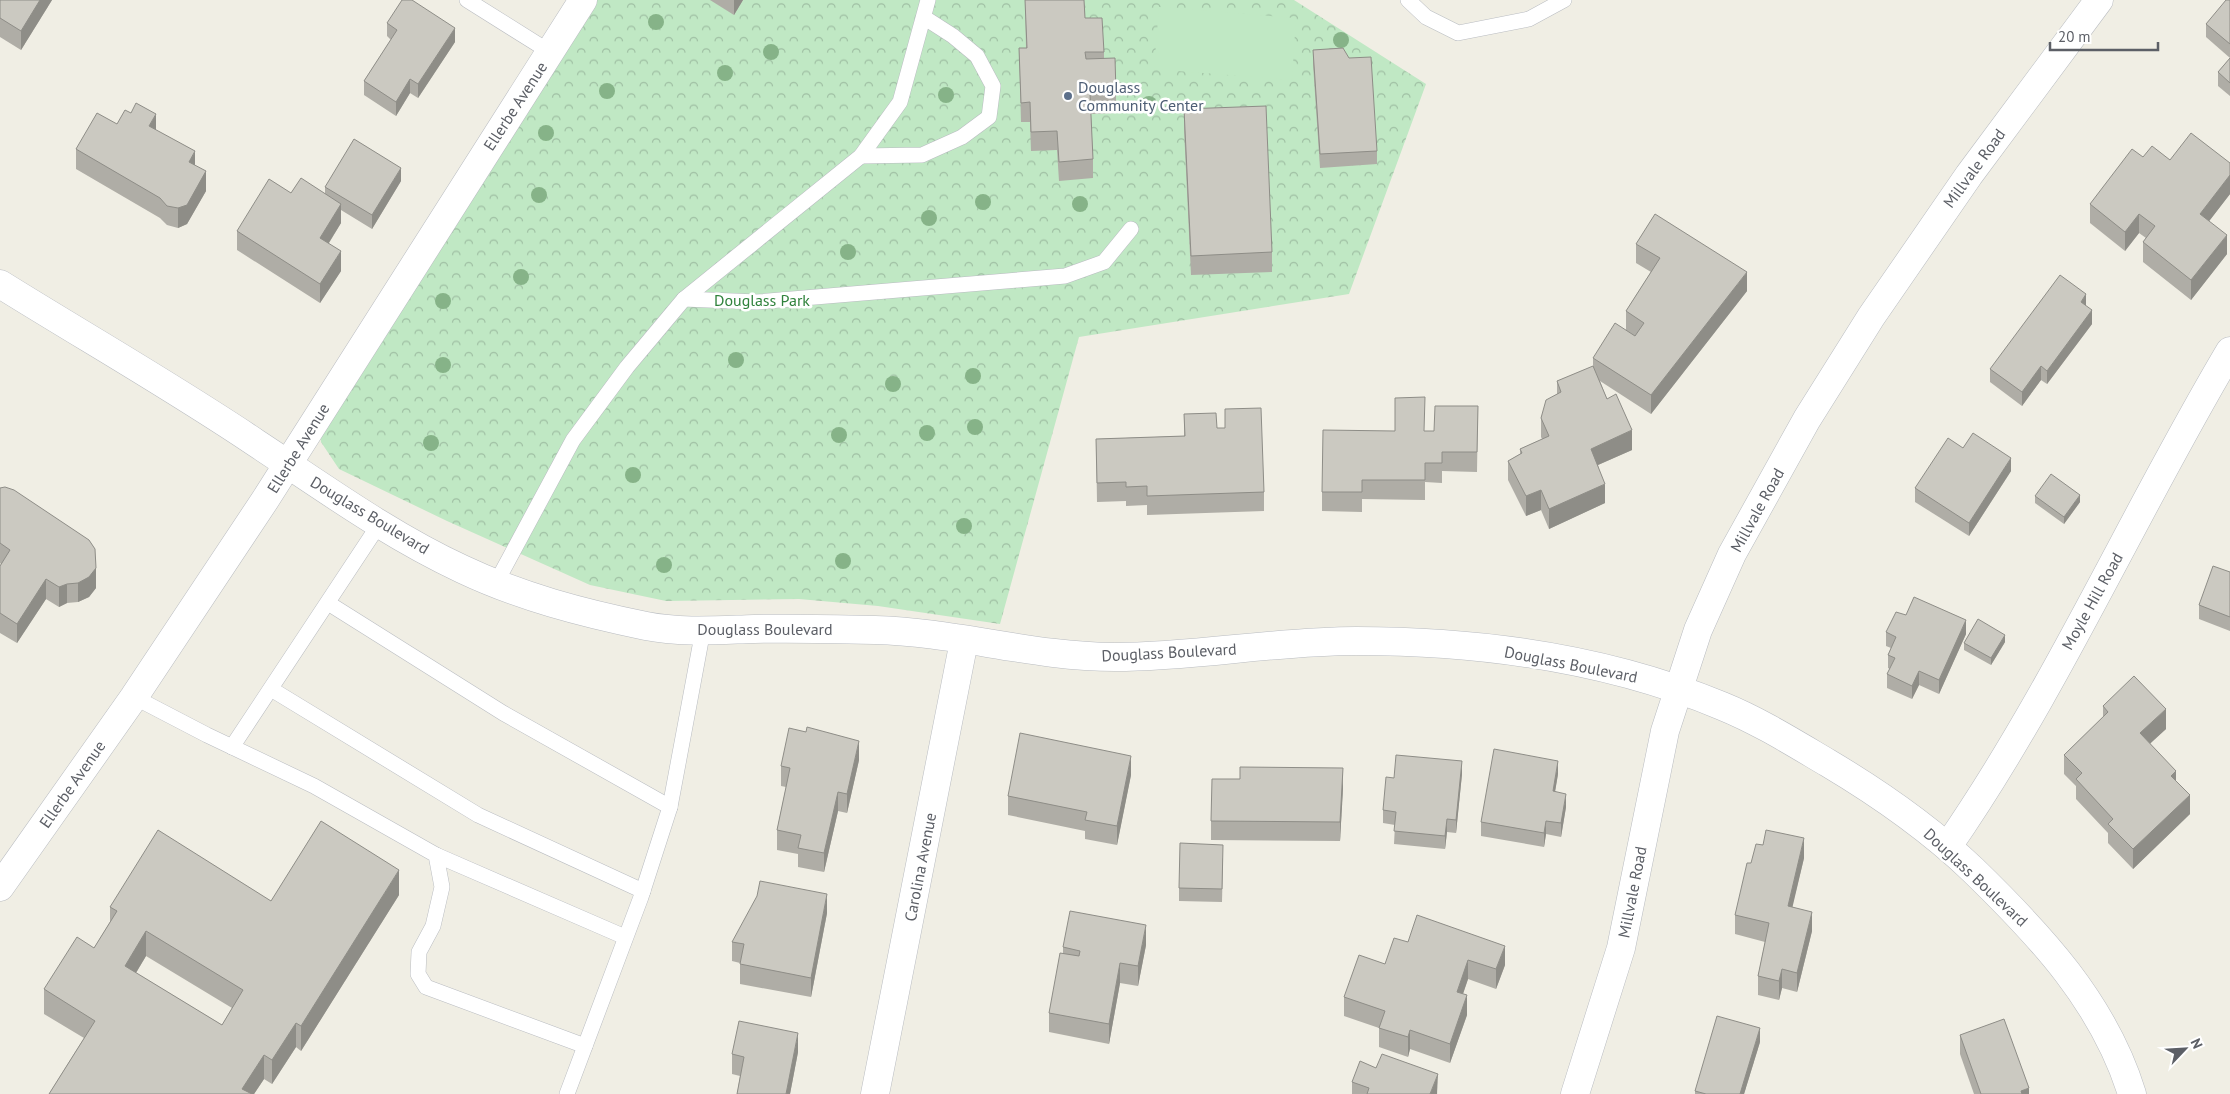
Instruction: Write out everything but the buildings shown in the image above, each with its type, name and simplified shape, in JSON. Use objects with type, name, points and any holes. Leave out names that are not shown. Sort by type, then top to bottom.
[{"type":"street","name":"Ellerbe Avenue","points":[[3,877],[134,697],[288,465],[583,0]]},
{"type":"street","name":"Millvale Road","points":[[1576,1094],[1621,948],[1665,731],[1698,630],[1732,554],[1807,419],[1871,316],[1969,175],[2099,0]]},
{"type":"street","name":"Douglass Boulevard","points":[[0,284],[256,443],[380,523],[462,569],[548,603],[654,628],[703,630],[806,628],[888,630],[1070,654],[1115,657],[1351,640],[1470,644],[1564,659],[1636,676],[1678,689],[1727,708],[1791,741],[1871,788],[1948,846],[2027,922],[2065,968],[2090,1004],[2111,1043],[2132,1094]]},
{"type":"street","name":"Moyle Hill Road","points":[[1948,846],[1976,805],[2050,678],[2230,351]]},
{"type":"street","name":"Carolina Avenue","points":[[875,1094],[964,641]]},
{"type":"lane","points":[[467,0],[550,52]]},
{"type":"lane","points":[[496,583],[573,440],[627,367],[684,299],[862,156],[900,102],[925,18],[928,0]]},
{"type":"lane","points":[[1408,0],[1426,17],[1458,33],[1529,19],[1564,0]]},
{"type":"lane","points":[[862,156],[922,155],[962,137],[988,117],[993,86],[977,56],[953,36],[925,18]]},
{"type":"lane","points":[[684,299],[758,302],[1065,276],[1104,262],[1131,229]]},
{"type":"lane","points":[[232,747],[380,523]]},
{"type":"lane","points":[[328,603],[502,713],[670,806]]},
{"type":"lane","points":[[567,1094],[644,891],[670,806],[703,630]]},
{"type":"lane","points":[[271,689],[478,815],[644,891]]},
{"type":"lane","points":[[134,697],[314,786],[436,855],[625,937]]},
{"type":"lane","points":[[436,855],[442,887],[433,926],[420,952],[418,974],[426,987],[585,1046]]},
{"type":"green space","name":"Douglass Park","points":[[597,0],[1294,0],[1426,84],[1349,294],[1079,337],[1000,624],[878,606],[799,599],[666,601],[590,585],[447,521],[339,469],[321,442],[320,432]]},
{"type":"green space","points":[[1159,7],[1296,18],[1292,80],[1154,69]]},
{"type":"place","name":"Douglass Community Center","points":[[1068,96]]}]
